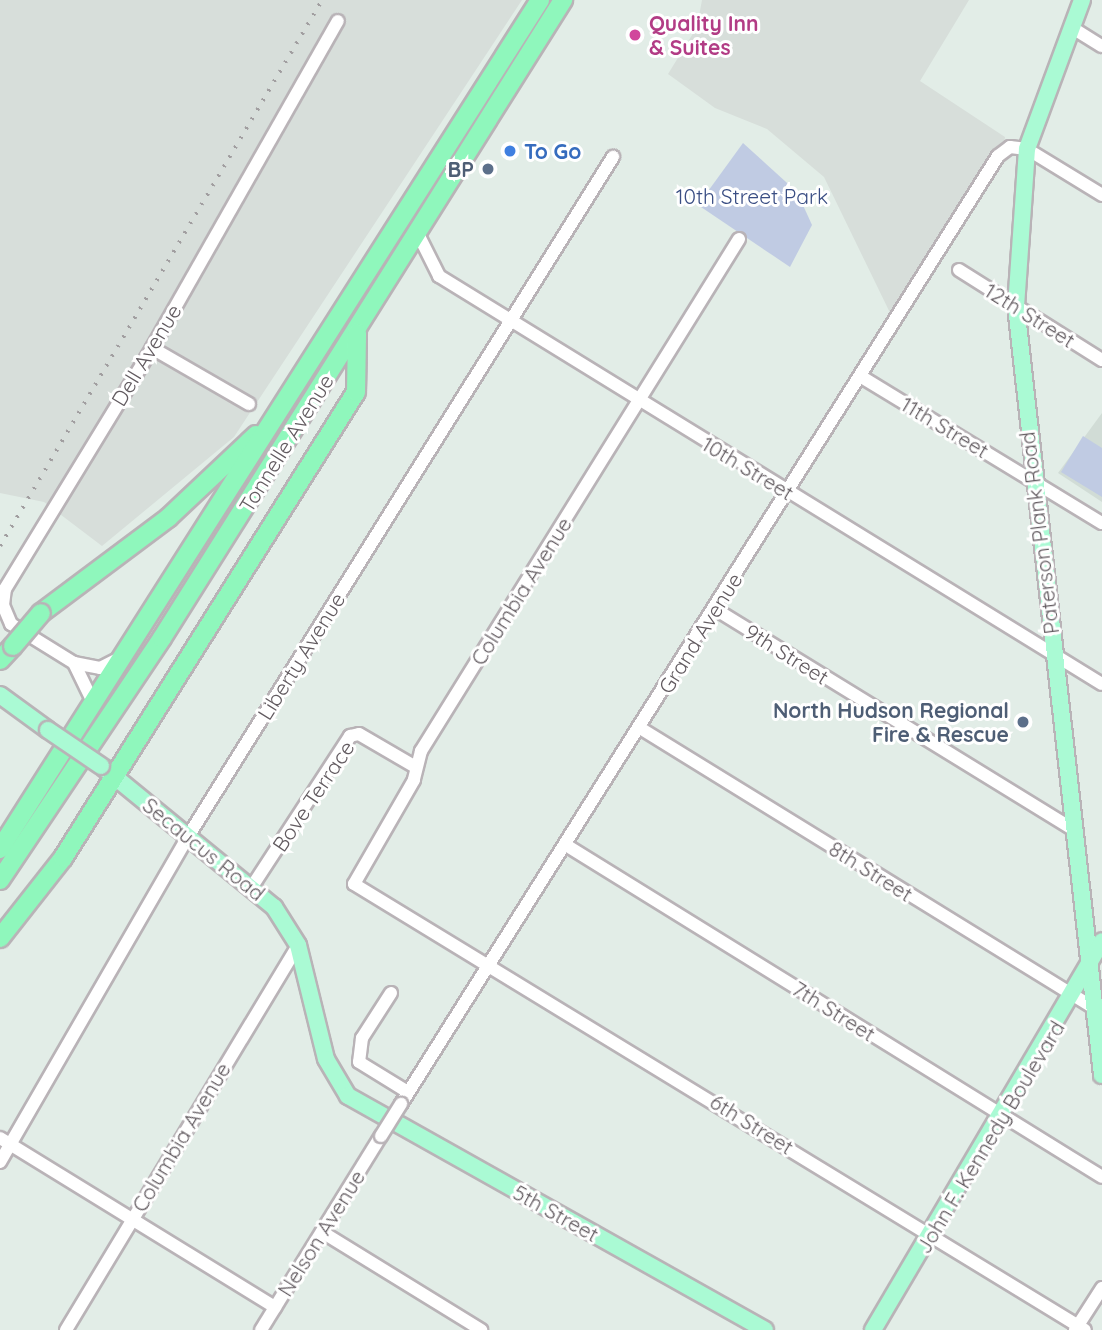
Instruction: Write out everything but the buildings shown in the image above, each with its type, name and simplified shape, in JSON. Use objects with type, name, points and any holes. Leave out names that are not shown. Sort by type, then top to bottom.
[{"type":"highway","name":"Tonnelle Avenue","points":[[0,849],[130,649],[540,0]]},
{"type":"highway","name":"Tonnelle Avenue","points":[[0,880],[162,638],[563,0]]},
{"type":"highway","points":[[0,938],[116,777],[356,392],[358,326]]},
{"type":"highway","points":[[0,660],[41,613],[214,479],[285,405]]},
{"type":"main road","name":"Paterson Plank Road","points":[[1082,0],[1027,149],[1016,306],[1032,480],[1090,966],[1098,1011],[1102,1075]]},
{"type":"main road","name":"Secaucus Road","points":[[0,695],[116,777],[253,885],[298,945],[326,1059],[348,1096]]},
{"type":"main road","name":"John F. Kennedy Boulevard","points":[[873,1330],[1074,996],[1102,942]]},
{"type":"main road","name":"5th Street","points":[[348,1096],[765,1330]]},
{"type":"street","name":"Dell Avenue","points":[[74,663],[11,624],[5,589],[152,348],[338,21]]},
{"type":"street","points":[[1071,27],[1102,46]]},
{"type":"street","name":"Grand Avenue","points":[[382,1136],[998,156],[1010,147],[1027,149]]},
{"type":"street","points":[[1027,149],[1102,195]]},
{"type":"street","name":"Liberty Avenue","points":[[0,1162],[5,1141],[189,835],[613,157]]},
{"type":"street","name":"10th Street","points":[[417,232],[439,276],[510,323],[1102,684]]},
{"type":"street","name":"Columbia Avenue","points":[[416,924],[354,879],[414,780],[414,766],[739,239]]},
{"type":"street","name":"12th Street","points":[[959,270],[1102,360]]},
{"type":"street","points":[[152,348],[249,404]]},
{"type":"street","name":"11th Street","points":[[860,376],[1102,523]]},
{"type":"street","name":"9th Street","points":[[715,609],[1074,830]]},
{"type":"street","points":[[74,663],[100,668],[130,649]]},
{"type":"street","points":[[74,663],[94,704]]},
{"type":"street","name":"8th Street","points":[[640,728],[1098,1011]]},
{"type":"street","name":"Bove Terrace","points":[[253,885],[351,736],[414,766]]},
{"type":"street","name":"7th Street","points":[[566,845],[1102,1177]]},
{"type":"street","name":"6th Street","points":[[416,924],[488,967],[516,978],[1079,1329]]},
{"type":"street","name":"Columbia Avenue","points":[[66,1330],[298,945]]},
{"type":"street","points":[[391,993],[362,1038],[359,1062],[408,1092]]},
{"type":"street","name":"Nelson Avenue","points":[[261,1330],[382,1136]]},
{"type":"street","points":[[5,1141],[130,1222],[275,1307]]},
{"type":"street","points":[[322,1232],[481,1330]]},
{"type":"street","points":[[1079,1329],[1102,1288]]},
{"type":"shaded area","points":[[0,0],[522,0],[234,437],[102,546],[44,502],[0,493]]},
{"type":"shaded area","points":[[702,0],[969,0],[920,81],[1005,137],[1002,160],[894,321],[824,177],[767,129],[715,108],[668,74],[697,27]]},
{"type":"shaded area","points":[[1102,413],[1102,502],[1058,473]]},
{"type":"green space","name":"10th Street Park","points":[[743,143],[797,192],[812,225],[790,267],[698,205]]},
{"type":"green space","points":[[1083,436],[1102,448],[1102,497],[1061,472]]},
{"type":"railway","points":[[0,546],[322,0]]},
{"type":"place","name":"Quality Inn & Suites","points":[[635,35]]},
{"type":"place","name":"To Go","points":[[510,151]]},
{"type":"place","name":"BP","points":[[488,169]]},
{"type":"place","name":"North Hudson Regional Fire & Rescue","points":[[1023,722]]}]
